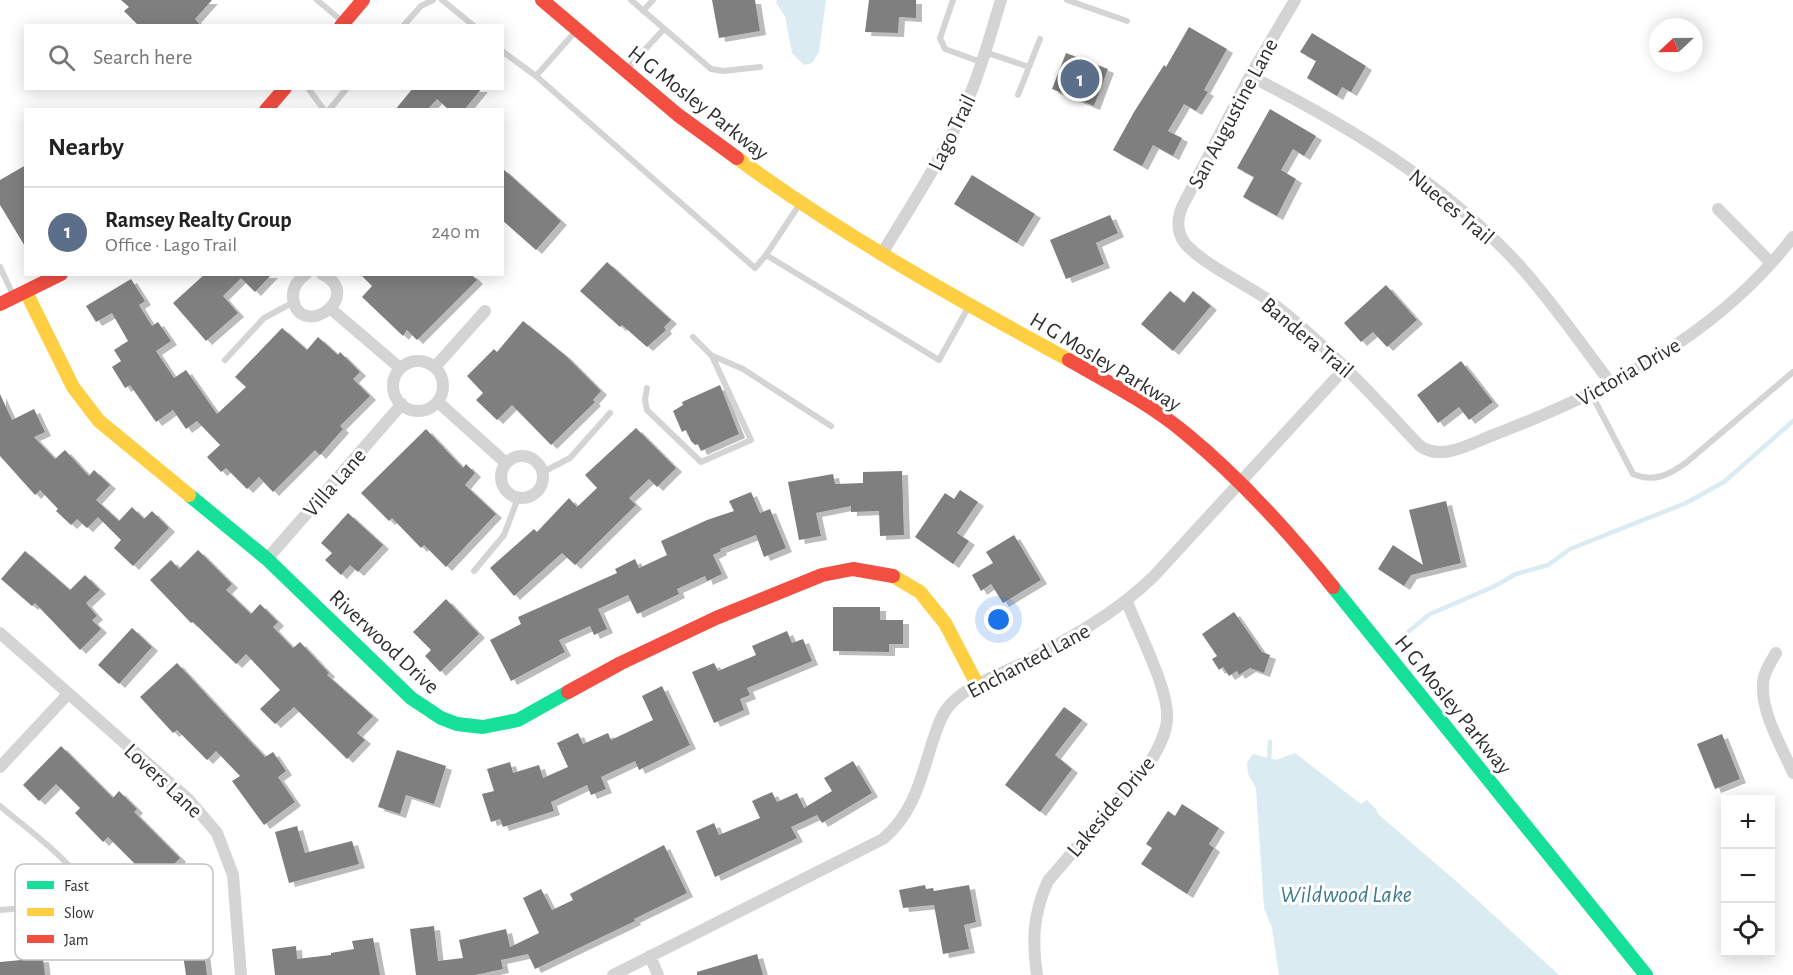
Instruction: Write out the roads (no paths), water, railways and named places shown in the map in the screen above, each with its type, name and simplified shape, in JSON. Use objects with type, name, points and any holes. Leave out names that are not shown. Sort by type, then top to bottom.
[{"type":"main road","points":[[342,24],[363,0]]},
{"type":"main road","name":"H G Mosley Parkway","points":[[542,0],[625,72],[718,145],[800,204],[881,255],[1144,404],[1184,432],[1284,525],[1646,975]]},
{"type":"main road","points":[[268,108],[283,90]]},
{"type":"main road","points":[[0,304],[57,276]]},
{"type":"main road","name":"Riverwood Drive","points":[[20,295],[91,412],[115,437],[267,559],[411,698],[432,714],[457,724],[483,727],[518,720],[621,663],[716,618],[822,575],[852,569],[890,575],[920,592],[945,623],[978,686]]},
{"type":"street","name":"Lago Trail","points":[[881,255],[938,162],[974,87],[1001,0]]},
{"type":"street","name":"San Augustine Lane","points":[[1179,230],[1182,207],[1294,0]]},
{"type":"street","name":"Nueces Trail","points":[[1251,76],[1353,130],[1453,203],[1504,251],[1542,292],[1612,385]]},
{"type":"street","points":[[1718,209],[1771,263]]},
{"type":"street","name":"Bandera Trail","points":[[1179,230],[1183,240],[1194,252],[1270,302],[1347,366],[1419,446],[1432,453]]},
{"type":"street","name":"Victoria Drive","points":[[1432,453],[1448,452],[1612,385],[1689,336],[1771,263],[1793,237]]},
{"type":"street","points":[[304,276],[296,284],[294,302],[299,310],[312,316],[319,316],[331,309],[335,303],[336,288],[324,276]]},
{"type":"street","points":[[331,309],[400,368]]},
{"type":"street","points":[[435,367],[485,311]]},
{"type":"street","points":[[413,361],[428,362],[435,367],[440,373],[443,388],[438,402],[424,410],[416,411],[402,404],[394,391],[393,383],[400,368],[413,361]]},
{"type":"street","name":"Enchanted Lane","points":[[613,975],[883,839],[902,820],[912,805],[944,714],[956,699],[1082,632],[1127,602],[1154,576],[1347,366]]},
{"type":"street","points":[[438,402],[506,463]]},
{"type":"street","name":"Villa Lane","points":[[267,559],[402,404]]},
{"type":"street","points":[[517,456],[531,457],[536,460],[543,472],[543,484],[536,494],[518,498],[507,492],[501,481],[506,463],[517,456]]},
{"type":"street","name":"Lakeside Drive","points":[[1037,975],[1033,928],[1038,904],[1048,881],[1152,759],[1162,741],[1167,722],[1162,689],[1127,602]]},
{"type":"street","name":"Lovers Lane","points":[[0,633],[188,799],[217,833],[233,874],[241,975]]},
{"type":"street","points":[[1776,653],[1765,675],[1763,688],[1769,715],[1793,773]]},
{"type":"street","points":[[0,767],[69,694]]},
{"type":"street","points":[[650,957],[658,975]]},
{"type":"lane","points":[[317,0],[342,24]]},
{"type":"lane","points":[[405,24],[421,6],[433,0]]},
{"type":"lane","points":[[442,0],[472,24]]},
{"type":"lane","points":[[631,0],[711,69],[723,71],[760,67]]},
{"type":"lane","points":[[643,11],[652,0]]},
{"type":"lane","points":[[953,0],[940,38],[945,49],[1029,67]]},
{"type":"lane","points":[[1067,0],[1127,21]]},
{"type":"lane","points":[[625,72],[664,29]]},
{"type":"lane","points":[[536,76],[576,31]]},
{"type":"lane","points":[[1018,95],[1040,39]]},
{"type":"lane","points":[[504,52],[536,76],[755,268],[800,204]]},
{"type":"lane","points":[[309,90],[323,108]]},
{"type":"lane","points":[[331,108],[345,90]]},
{"type":"lane","points":[[766,255],[939,360],[969,306]]},
{"type":"lane","points":[[0,267],[20,295]]},
{"type":"lane","points":[[225,360],[264,318],[294,302]]},
{"type":"lane","points":[[647,388],[645,400],[647,410],[701,462],[751,440],[712,356],[693,337]]},
{"type":"lane","points":[[712,356],[742,369],[831,426]]},
{"type":"lane","points":[[1592,395],[1633,474],[1644,479],[1656,479],[1672,473],[1687,462],[1793,372]]},
{"type":"lane","points":[[543,472],[570,458],[610,413]]},
{"type":"lane","points":[[474,571],[504,535],[518,498]]},
{"type":"lane","points":[[0,806],[66,864]]},
{"type":"lane","points":[[0,910],[15,908]]},
{"type":"water","points":[[777,0],[826,0],[819,52],[812,63],[804,65],[792,53],[785,16],[776,3]]},
{"type":"water","name":"Wildwood Lake","points":[[1295,753],[1361,804],[1367,800],[1378,814],[1464,888],[1559,975],[1279,975],[1272,928],[1264,908],[1256,788],[1248,774],[1247,763],[1253,754],[1276,760]]},
{"type":"waterway","points":[[1409,631],[1430,614],[1493,587],[1516,574],[1548,565],[1570,549],[1686,503],[1724,482],[1793,421]]},
{"type":"waterway","points":[[1269,762],[1270,742]]},
{"type":"place","name":"Ramsey Realty Group","points":[[1080,79]]}]
